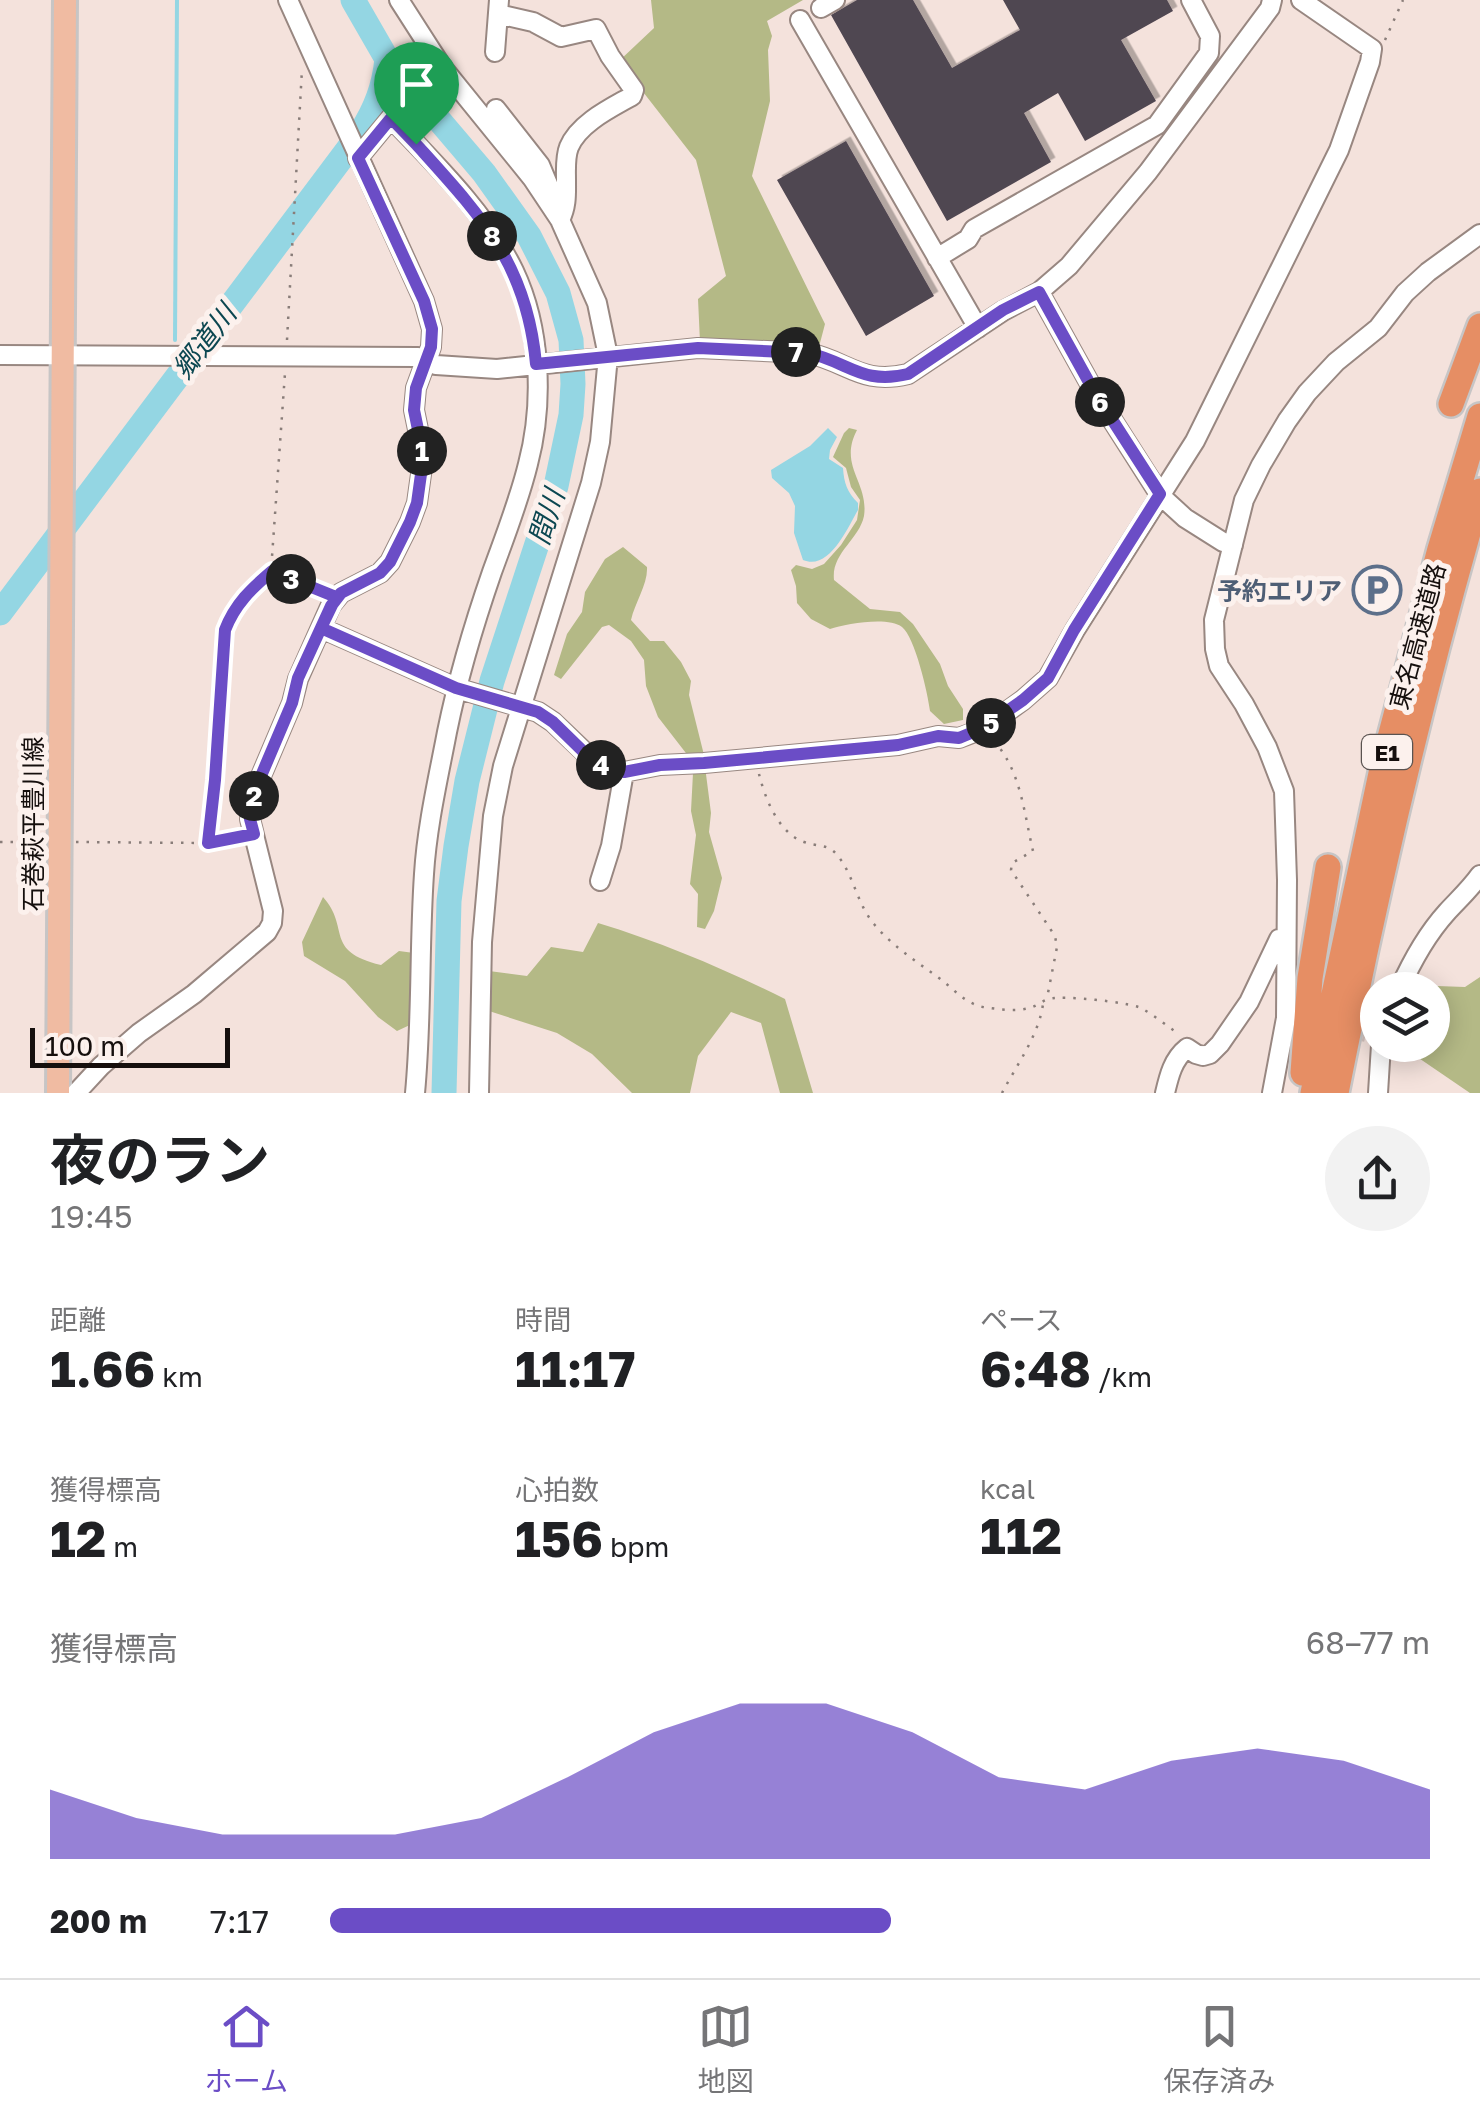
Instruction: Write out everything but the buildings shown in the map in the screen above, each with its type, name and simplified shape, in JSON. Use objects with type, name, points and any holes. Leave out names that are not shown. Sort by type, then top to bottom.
[{"type":"highway","points":[[1451,404],[1480,326]]},
{"type":"highway","name":"東名高速道路","points":[[1312,1093],[1384,764],[1440,549],[1480,416]]},
{"type":"highway","name":"東名高速道路","points":[[1336,1093],[1406,770],[1480,491]]},
{"type":"highway","points":[[1302,1093],[1310,978],[1328,867]]},
{"type":"main road","points":[[63,355],[65,0]]},
{"type":"main road","name":"石巻萩平豊川線","points":[[58,1093],[63,355]]},
{"type":"street","points":[[76,1093],[139,1033],[194,994],[272,923],[273,911],[250,819],[261,776],[292,703],[298,678],[336,597],[380,573],[390,562],[417,503],[422,449],[414,410],[432,329],[424,301],[288,0]]},
{"type":"street","points":[[400,0],[442,67],[562,216]]},
{"type":"street","points":[[937,258],[968,239],[974,229],[1156,125],[1208,53],[1210,36],[1191,0]]},
{"type":"street","points":[[0,355],[418,357],[436,365],[497,369],[698,348],[809,353],[876,378],[908,374],[1003,310],[1039,292],[1069,266],[1148,172],[1270,8],[1272,0]]},
{"type":"street","points":[[321,628],[459,689],[518,706],[553,722],[594,762],[624,772],[660,765],[898,745],[938,736],[959,738],[983,728],[1048,678],[1074,630],[1195,442],[1339,150],[1372,49],[1301,0]]},
{"type":"street","points":[[495,52],[498,7],[560,37],[596,29],[634,90],[632,96],[606,110],[577,134],[569,146],[562,216]]},
{"type":"street","points":[[800,20],[978,328]]},
{"type":"street","points":[[479,1093],[482,942],[494,816],[518,706],[591,483],[600,442],[606,357],[598,304],[540,165],[496,109]]},
{"type":"street","points":[[358,157],[391,118],[468,202],[514,272],[540,363],[530,460],[459,689],[428,834],[415,1093]]},
{"type":"street","points":[[1272,1093],[1292,1018],[1286,938],[1284,791],[1267,747],[1219,666],[1214,649],[1214,620],[1244,500],[1287,421],[1307,393],[1336,362],[1378,328],[1405,293],[1480,234]]},
{"type":"street","points":[[1039,292],[1095,393],[1160,494],[1185,518],[1233,545]]},
{"type":"street","points":[[600,881],[611,846],[624,772]]},
{"type":"street","points":[[1409,972],[1445,914],[1480,875]]},
{"type":"street","points":[[1166,1093],[1174,1063],[1187,1048],[1203,1056],[1220,1044],[1249,1002],[1280,940],[1286,938]]},
{"type":"street","points":[[1376,1062],[1378,1093]]},
{"type":"path","points":[[1372,49],[1384,43],[1402,0]]},
{"type":"path","points":[[208,843],[225,630],[244,596],[272,571],[302,71]]},
{"type":"path","points":[[272,571],[336,597]]},
{"type":"path","points":[[983,728],[1016,774],[1032,851],[1012,863],[1011,870],[1055,936],[1057,947],[1042,1014],[1002,1093]]},
{"type":"path","points":[[754,758],[780,823],[804,842],[827,846],[835,852],[874,924],[962,998],[978,1006],[1014,1010],[1031,1008],[1045,1000],[1098,1000],[1140,1008],[1181,1035],[1187,1048]]},
{"type":"path","points":[[0,842],[208,843],[254,834]]},
{"type":"green space","points":[[651,0],[803,0],[767,21],[772,36],[768,50],[770,101],[752,176],[825,324],[820,343],[810,349],[700,342],[698,299],[726,276],[696,160],[619,61],[654,28]]},
{"type":"green space","points":[[849,428],[857,430],[851,454],[864,516],[837,562],[834,580],[870,609],[900,612],[913,624],[940,664],[963,709],[963,720],[944,724],[930,711],[916,653],[902,627],[877,621],[830,629],[811,619],[797,603],[791,570],[796,565],[812,569],[824,564],[857,520],[860,500],[851,487],[846,468],[833,457]]},
{"type":"green space","points":[[623,547],[647,567],[631,620],[650,641],[664,641],[691,681],[689,695],[703,751],[711,813],[709,832],[722,878],[705,929],[697,927],[698,894],[690,884],[696,835],[691,811],[693,773],[689,757],[658,717],[646,686],[644,660],[631,641],[609,625],[602,627],[561,679],[554,675],[567,634],[582,612],[585,592],[605,559]]},
{"type":"green space","points":[[323,897],[351,953],[381,965],[399,951],[414,953],[412,1024],[397,1031],[378,1017],[345,981],[304,956],[302,942]]},
{"type":"green space","points":[[598,923],[693,957],[785,999],[813,1093],[780,1093],[761,1023],[731,1012],[698,1056],[690,1093],[632,1093],[592,1054],[557,1033],[489,1011],[489,971],[527,976],[551,947],[583,952]]},
{"type":"green space","points":[[1480,977],[1480,1093],[1470,1093],[1425,1062],[1450,1062],[1450,986],[1465,987]]},
{"type":"water","points":[[828,428],[837,437],[829,459],[843,468],[858,510],[829,554],[812,562],[803,560],[794,533],[795,506],[789,493],[772,478],[771,470],[810,446]]},
{"type":"waterway","points":[[175,340],[177,0]]},
{"type":"waterway","name":"間川","points":[[353,0],[387,59],[484,173],[529,236],[558,293],[571,340],[571,415],[556,486],[492,681],[467,781],[456,846],[449,901],[444,1093]]},
{"type":"waterway","name":"郷道川","points":[[0,613],[361,132],[378,97],[387,59]]},
{"type":"tunnel","points":[[1337,1027],[1360,1032]]},
{"type":"place","name":"予約エリア","points":[[1377,590]]},
{"type":"route","points":[[416,144],[391,118],[358,158],[424,301],[432,329],[414,410],[422,449],[417,503],[390,562],[380,573],[341,593],[331,606],[298,678],[292,703],[261,776],[250,819],[254,834],[208,843],[225,630],[244,596],[272,571],[336,597],[331,606],[321,628],[456,688],[538,712],[594,762],[624,772],[660,765],[898,745],[938,736],[959,738],[983,728],[1048,678],[1160,494],[1095,393],[1039,292],[1003,310],[908,374],[891,378],[862,374],[809,353],[698,348],[536,364],[533,329],[524,297],[500,246],[468,202],[416,144]]}]
